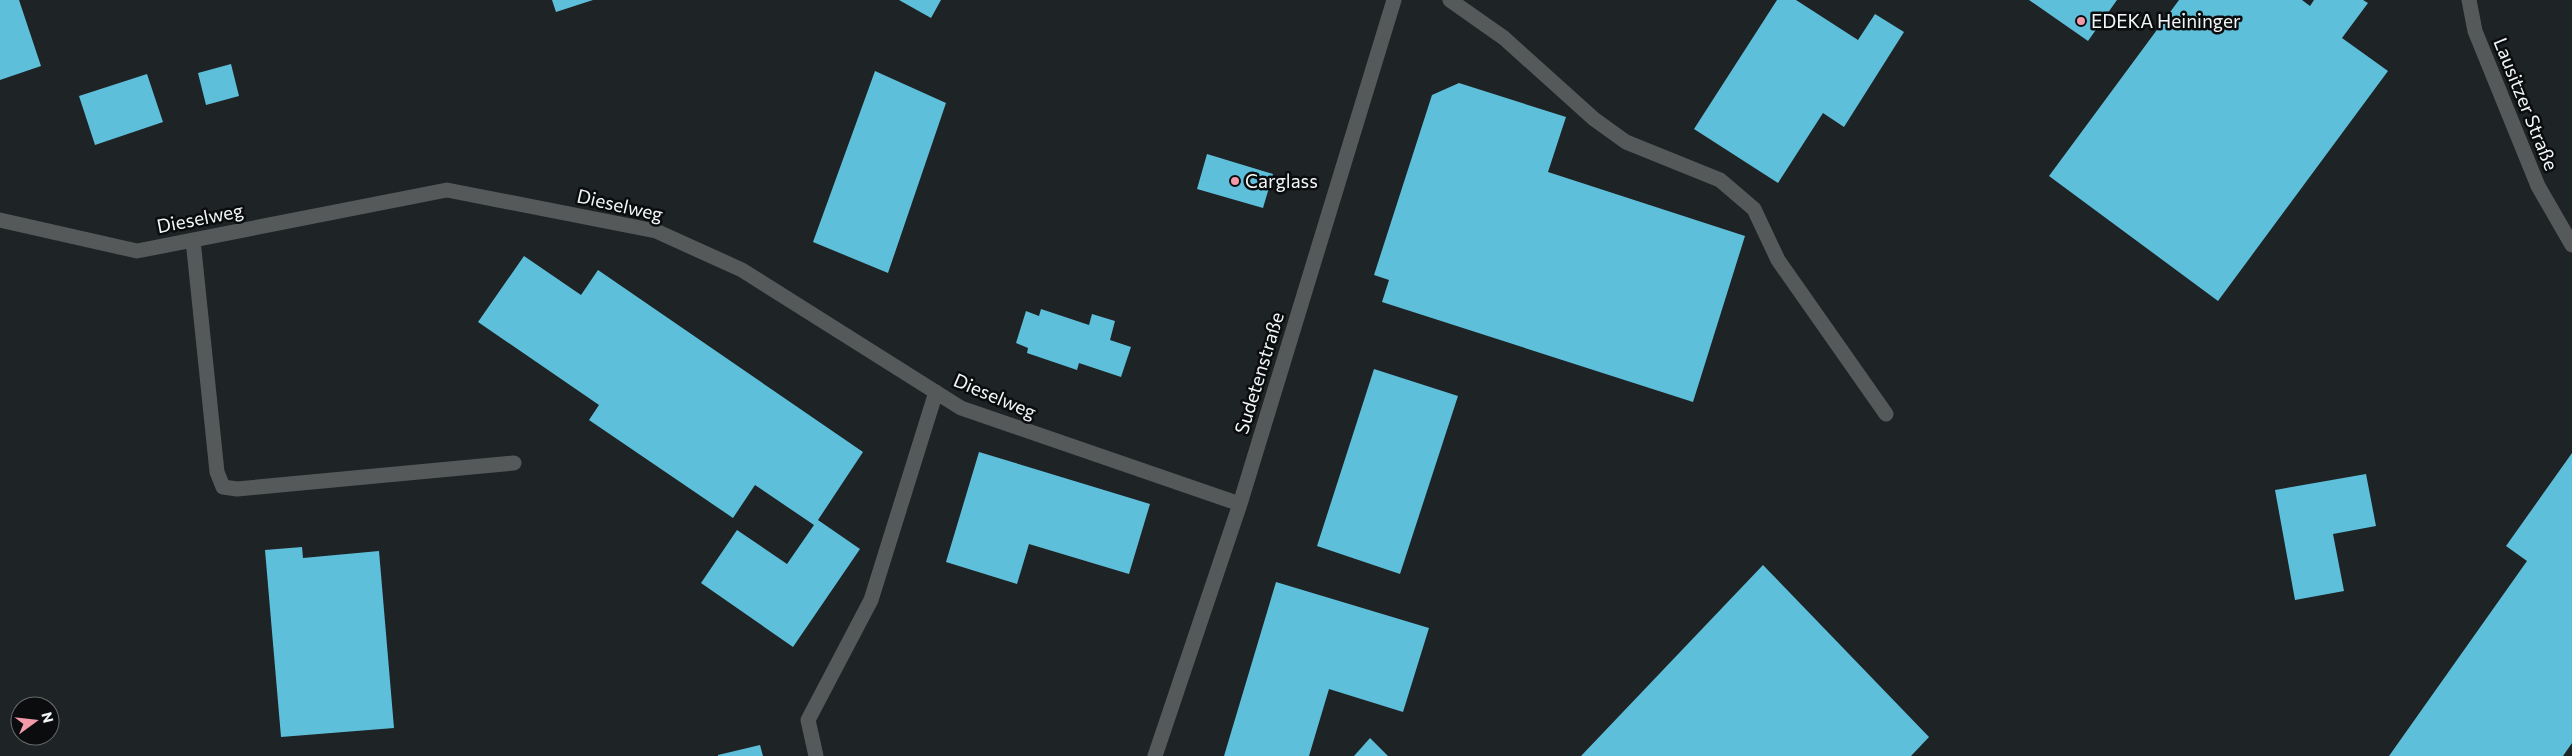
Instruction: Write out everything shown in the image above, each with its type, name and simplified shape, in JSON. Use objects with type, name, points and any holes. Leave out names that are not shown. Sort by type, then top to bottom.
[{"type":"street","name":"Sudetenstraße","points":[[1155,756],[1240,504],[1394,0]]},
{"type":"street","points":[[1450,0],[1504,38],[1594,119],[1626,142],[1720,180],[1754,209],[1778,260],[1886,414]]},
{"type":"street","name":"Lausitzer Straße","points":[[2469,0],[2475,31],[2538,186],[2572,245]]},
{"type":"street","name":"Dieselweg","points":[[0,220],[137,251],[447,190],[656,231],[742,270],[961,408],[1240,504]]},
{"type":"street","points":[[194,240],[217,472],[223,487],[237,489],[514,463]]},
{"type":"street","points":[[816,756],[808,720],[870,600],[936,392]]},
{"type":"building","points":[[0,0],[19,0],[41,66],[0,80]]},
{"type":"building","points":[[552,0],[593,0],[556,12]]},
{"type":"building","points":[[899,0],[941,0],[931,18]]},
{"type":"building","points":[[1777,0],[1796,0],[1858,40],[1875,14],[1904,32],[1844,127],[1823,113],[1778,183],[1694,129]]},
{"type":"building","name":"EDEKA Heininger","points":[[2029,0],[2117,0],[2088,41]]},
{"type":"building","points":[[2179,0],[2302,0],[2310,6],[2314,0],[2363,0],[2368,3],[2342,38],[2388,71],[2218,301],[2049,176]]},
{"type":"building","points":[[231,64],[239,96],[206,105],[198,73]]},
{"type":"building","points":[[875,71],[946,103],[888,273],[813,242]]},
{"type":"building","points":[[147,74],[163,122],[95,145],[79,96]]},
{"type":"building","points":[[1459,83],[1566,117],[1548,172],[1745,236],[1693,402],[1382,302],[1389,280],[1374,275],[1432,95]]},
{"type":"building","name":"Carglass","points":[[1207,154],[1273,174],[1263,208],[1197,189]]},
{"type":"building","points":[[524,256],[581,295],[598,270],[863,452],[818,520],[860,549],[793,647],[701,583],[737,530],[787,564],[814,525],[755,485],[733,518],[589,420],[599,405],[478,322]]},
{"type":"building","points":[[1041,309],[1089,325],[1092,314],[1115,321],[1110,340],[1131,347],[1121,377],[1079,363],[1077,370],[1027,353],[1028,348],[1016,343],[1026,311],[1039,316]]},
{"type":"building","points":[[1374,369],[1458,396],[1400,574],[1317,546]]},
{"type":"building","points":[[979,452],[1150,504],[1129,574],[1029,544],[1017,584],[946,562]]},
{"type":"building","points":[[2572,453],[2572,743],[2563,756],[2389,756],[2527,561],[2506,546]]},
{"type":"building","points":[[2366,474],[2376,526],[2333,534],[2344,591],[2295,600],[2275,490]]},
{"type":"building","points":[[302,547],[303,558],[379,551],[394,728],[281,737],[265,550]]},
{"type":"building","points":[[1763,565],[1929,737],[1911,756],[1581,756]]},
{"type":"building","points":[[1276,582],[1429,628],[1403,712],[1329,689],[1309,756],[1224,756]]},
{"type":"building","points":[[1370,738],[1388,756],[1354,756]]},
{"type":"building","points":[[760,745],[763,756],[718,756],[718,755]]},
{"type":"place","name":"EDEKA Heininger","points":[[2081,21]]},
{"type":"place","name":"Carglass","points":[[1235,181]]}]
